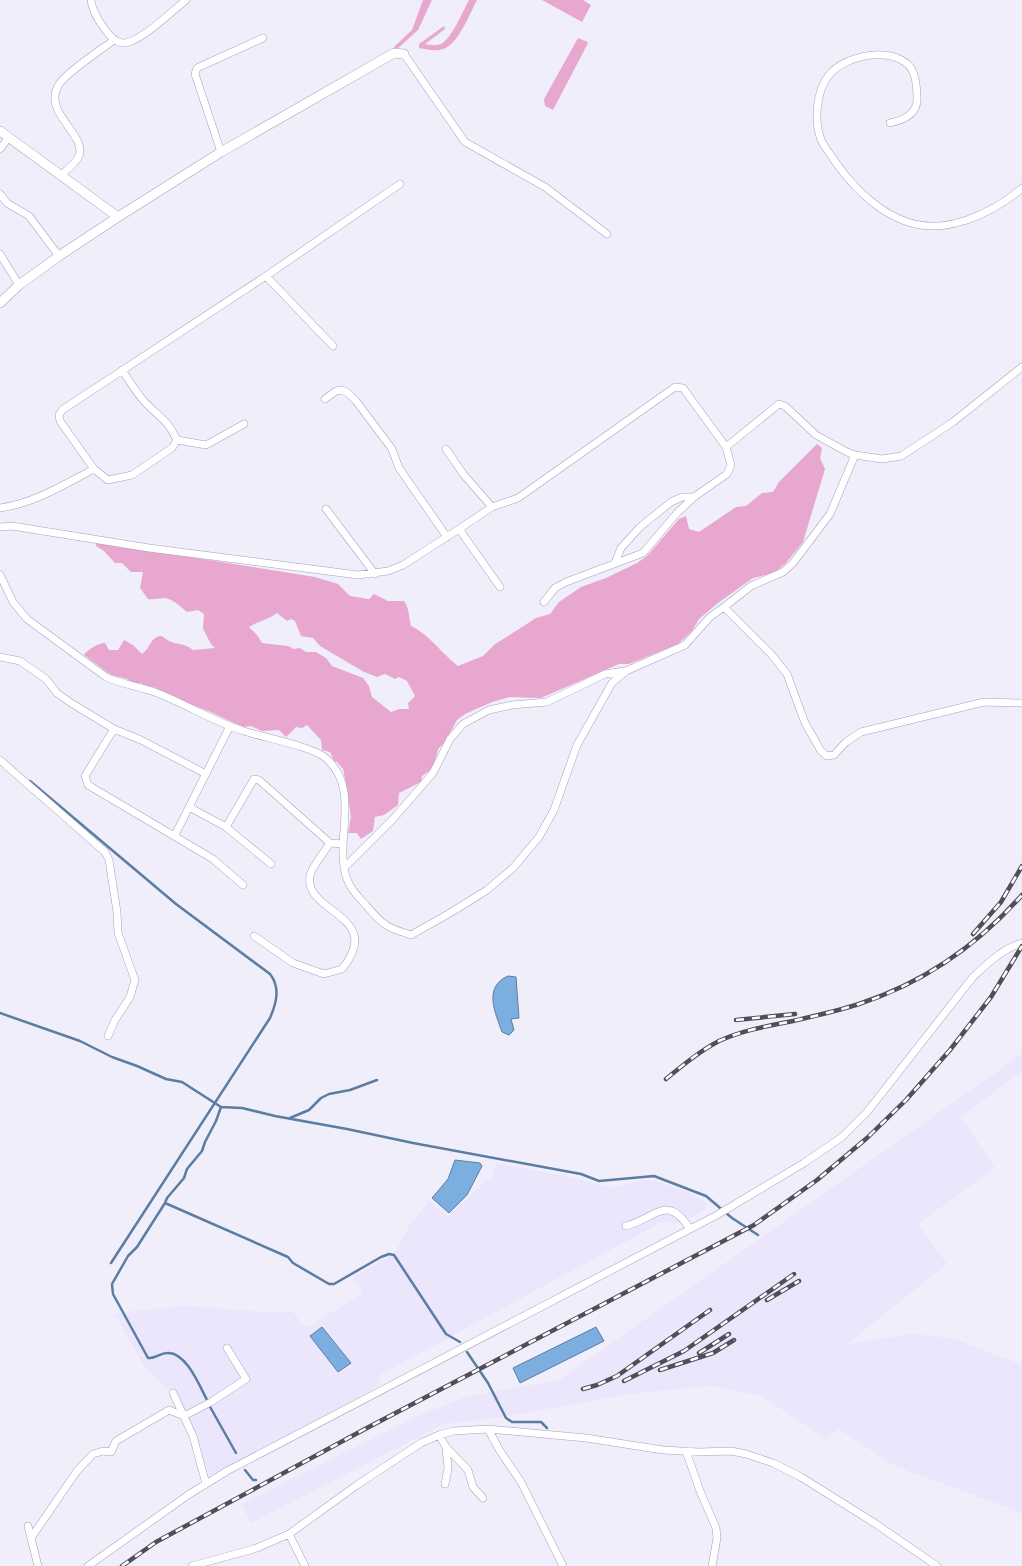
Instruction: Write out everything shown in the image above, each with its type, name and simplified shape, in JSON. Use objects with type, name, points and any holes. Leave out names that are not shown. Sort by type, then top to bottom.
[{"type":"street","points":[[91,0],[100,22],[114,40],[122,43],[132,41],[162,22],[186,0]]},
{"type":"street","points":[[221,152],[195,74],[198,68],[263,38]]},
{"type":"street","points":[[61,175],[79,156],[80,148],[57,110],[54,101],[58,86],[76,68],[114,40]]},
{"type":"street","points":[[0,303],[19,285],[118,217],[221,152],[394,54],[404,54],[465,142],[545,187],[607,234]]},
{"type":"street","points":[[890,123],[905,118],[917,106],[915,76],[906,62],[894,57],[878,54],[860,56],[830,74],[821,90],[818,110],[821,139],[842,172],[855,187],[866,198],[887,213],[914,223],[937,226],[948,225],[985,214],[1005,202],[1022,188]]},
{"type":"street","points":[[0,131],[118,217]]},
{"type":"street","points":[[0,149],[9,137]]},
{"type":"street","points":[[177,440],[172,448],[132,475],[108,480],[94,469],[60,421],[59,415],[62,410],[266,276],[400,184]]},
{"type":"street","points":[[0,194],[7,203],[29,216],[59,256]]},
{"type":"street","points":[[0,254],[19,285]]},
{"type":"street","points":[[266,276],[333,346]]},
{"type":"street","points":[[726,447],[779,404],[785,406],[816,435],[855,456],[882,459],[901,456],[953,422],[1022,367]]},
{"type":"street","points":[[122,370],[142,400],[171,427],[177,440]]},
{"type":"street","points":[[0,527],[12,526],[159,549],[339,573],[375,574],[403,565],[492,507],[518,498],[676,387],[683,388],[726,447],[730,466],[727,474],[694,497],[677,513],[643,553],[566,582],[555,588],[544,602]]},
{"type":"street","points":[[325,399],[342,390],[356,401],[392,449],[399,468],[447,537]]},
{"type":"street","points":[[177,440],[206,445],[244,424]]},
{"type":"street","points":[[446,449],[464,475],[492,507]]},
{"type":"street","points":[[344,868],[393,819],[433,773],[450,738],[463,724],[489,710],[512,705],[547,702],[605,674],[626,671],[685,646],[710,617],[751,586],[783,572],[830,514],[855,456]]},
{"type":"street","points":[[0,508],[33,500],[50,493],[94,469]]},
{"type":"street","points":[[615,563],[621,548],[640,527],[671,502],[682,497],[694,497]]},
{"type":"street","points":[[326,509],[375,574]]},
{"type":"street","points":[[459,529],[500,587]]},
{"type":"street","points":[[0,575],[12,602],[27,619],[118,683],[157,693],[243,731],[303,748],[325,757],[335,769],[342,786],[346,817],[343,844],[344,868],[347,880],[357,896],[376,917],[387,926],[411,934],[450,914],[487,890],[513,868],[539,837],[554,810],[577,745],[612,683],[626,671]]},
{"type":"street","points":[[724,607],[771,654],[787,674],[805,723],[827,756],[834,755],[846,742],[861,732],[984,702],[1022,702]]},
{"type":"street","points":[[0,658],[20,661],[31,667],[70,703],[114,729],[142,740],[206,774]]},
{"type":"street","points":[[175,835],[230,726]]},
{"type":"street","points":[[114,729],[85,776],[88,785],[175,835],[212,859],[243,885]]},
{"type":"street","points":[[0,760],[105,852],[109,860],[117,912],[118,933],[135,980],[130,997],[115,1020],[108,1036]]},
{"type":"street","points":[[226,827],[254,780],[259,780],[330,843],[343,844]]},
{"type":"street","points":[[189,807],[226,827],[272,864]]},
{"type":"street","points":[[254,936],[293,963],[324,974],[342,969],[355,946],[355,937],[352,930],[322,902],[310,885],[310,875],[330,843]]},
{"type":"street","points":[[88,1566],[206,1484],[717,1215],[842,1138],[867,1112],[973,977],[994,958],[1013,946],[1022,943]]},
{"type":"street","points":[[626,1226],[670,1209],[680,1214],[690,1229]]},
{"type":"street","points":[[31,1538],[77,1471],[93,1454],[103,1451],[111,1452],[116,1441],[169,1410],[184,1416],[211,1402],[246,1379],[227,1348]]},
{"type":"street","points":[[174,1393],[193,1436],[206,1484]]},
{"type":"street","points":[[488,1429],[521,1482],[564,1566]]},
{"type":"street","points":[[192,1566],[254,1549],[289,1534],[420,1443],[454,1431],[488,1429],[586,1438],[663,1450],[731,1451],[774,1463],[801,1477],[851,1508],[937,1566]]},
{"type":"street","points":[[439,1435],[446,1447],[468,1470],[472,1487],[483,1498]]},
{"type":"street","points":[[445,1484],[448,1468],[446,1447]]},
{"type":"street","points":[[686,1451],[716,1528],[717,1538],[712,1566]]},
{"type":"street","points":[[28,1526],[38,1566]]},
{"type":"street","points":[[289,1534],[305,1566]]},
{"type":"shaded area","points":[[423,0],[432,0],[418,30],[396,50],[394,47],[412,30]]},
{"type":"shaded area","points":[[469,0],[477,0],[454,41],[440,50],[419,48],[419,44],[444,26],[445,29],[425,44],[437,45],[445,41]]},
{"type":"shaded area","points":[[542,0],[583,0],[591,5],[582,22]]},
{"type":"shaded area","points":[[578,38],[588,42],[587,45],[553,110],[545,106],[544,99]]},
{"type":"shaded area","points":[[817,444],[822,448],[820,458],[825,469],[803,542],[786,563],[774,573],[753,578],[718,603],[699,619],[692,631],[678,644],[629,664],[619,664],[541,698],[510,697],[492,702],[465,714],[457,720],[445,742],[438,749],[435,762],[429,771],[422,776],[421,782],[399,793],[398,805],[384,815],[375,817],[373,831],[361,839],[357,833],[348,833],[351,817],[343,769],[334,761],[330,752],[322,750],[321,740],[307,725],[302,728],[296,727],[286,737],[279,730],[262,731],[251,726],[243,727],[154,687],[147,687],[141,683],[133,684],[127,679],[111,675],[84,655],[93,647],[102,643],[105,643],[109,650],[118,650],[124,640],[133,645],[142,654],[155,638],[162,636],[170,642],[189,647],[193,650],[215,648],[203,629],[204,614],[198,610],[187,612],[165,598],[148,599],[140,588],[143,572],[131,572],[122,563],[115,563],[104,551],[96,546],[96,542],[315,577],[338,584],[350,596],[369,599],[374,594],[388,601],[404,601],[408,609],[411,626],[430,639],[458,666],[483,656],[495,644],[536,618],[550,614],[559,602],[581,587],[606,578],[637,563],[647,556],[679,519],[686,516],[689,529],[699,532],[736,507],[746,506],[762,493],[773,492],[779,482]],"holes":[[[277,613],[287,621],[291,619],[295,621],[301,636],[313,638],[320,646],[364,672],[377,677],[385,674],[395,679],[399,677],[407,681],[415,696],[408,703],[409,709],[399,709],[391,712],[372,697],[369,686],[363,678],[332,666],[326,658],[316,652],[306,652],[300,648],[294,649],[288,646],[262,643],[249,627]]]},
{"type":"shaded area","points":[[1022,1054],[1022,1071],[961,1117],[995,1168],[918,1224],[947,1264],[847,1344],[911,1334],[952,1338],[1022,1365],[1022,1513],[895,1466],[839,1429],[826,1439],[762,1396],[711,1386],[630,1394],[497,1418],[444,1424],[251,1523],[241,1504],[420,1415],[465,1397],[559,1380]]},
{"type":"shaded area","points":[[496,1163],[562,1175],[612,1188],[649,1180],[694,1195],[706,1203],[705,1210],[681,1223],[662,1222],[378,1376],[381,1384],[339,1410],[204,1478],[192,1437],[173,1394],[144,1366],[115,1314],[186,1306],[269,1312],[292,1311],[306,1328],[363,1293],[353,1277],[395,1252],[409,1226],[429,1201],[448,1217],[488,1179],[491,1180]]},
{"type":"water","points":[[508,976],[516,977],[519,1018],[511,1019],[514,1030],[509,1035],[502,1032],[493,1001],[493,993],[496,987],[500,981]]},
{"type":"water","points":[[455,1160],[480,1163],[482,1166],[467,1195],[449,1213],[432,1198],[448,1179]]},
{"type":"water","points":[[322,1327],[351,1363],[338,1372],[310,1336]]},
{"type":"water","points":[[596,1327],[604,1341],[520,1383],[513,1368]]},
{"type":"waterway","points":[[30,781],[176,904],[270,974],[276,990],[276,1002],[270,1018],[111,1263]]},
{"type":"waterway","points":[[0,1013],[80,1041],[112,1057],[166,1079],[182,1082],[221,1107],[242,1108],[413,1143],[581,1174],[599,1181],[654,1176],[706,1196],[732,1218],[758,1235]]},
{"type":"waterway","points":[[290,1118],[309,1110],[321,1098],[329,1094],[350,1090],[377,1080]]},
{"type":"waterway","points":[[221,1107],[202,1151],[187,1169],[184,1178],[165,1203],[288,1257],[293,1263],[329,1284],[334,1284],[381,1257],[389,1254],[394,1255],[446,1334],[460,1342]]},
{"type":"waterway","points":[[165,1203],[137,1247],[128,1256],[112,1284],[113,1294],[148,1358],[167,1353],[174,1354],[180,1358],[192,1371],[207,1400]]},
{"type":"waterway","points":[[467,1352],[488,1383],[506,1418],[512,1422],[541,1422],[547,1428]]},
{"type":"waterway","points":[[209,1405],[236,1453]]},
{"type":"waterway","points":[[245,1470],[253,1480],[256,1480]]},
{"type":"railway","points":[[973,934],[1001,902],[1022,866]]},
{"type":"railway","points":[[666,1079],[705,1049],[728,1037],[851,1007],[905,985],[968,946],[1022,895]]},
{"type":"railway","points":[[122,1566],[156,1542],[365,1429],[754,1225],[817,1180],[867,1138],[906,1100],[950,1050],[991,997],[1022,946]]},
{"type":"railway","points":[[736,1020],[795,1014]]},
{"type":"railway","points":[[624,1381],[684,1351],[794,1274]]},
{"type":"railway","points":[[767,1300],[799,1281]]},
{"type":"railway","points":[[583,1389],[617,1376],[710,1310]]},
{"type":"railway","points":[[699,1353],[729,1334]]},
{"type":"railway","points":[[660,1370],[713,1353],[734,1340]]}]
